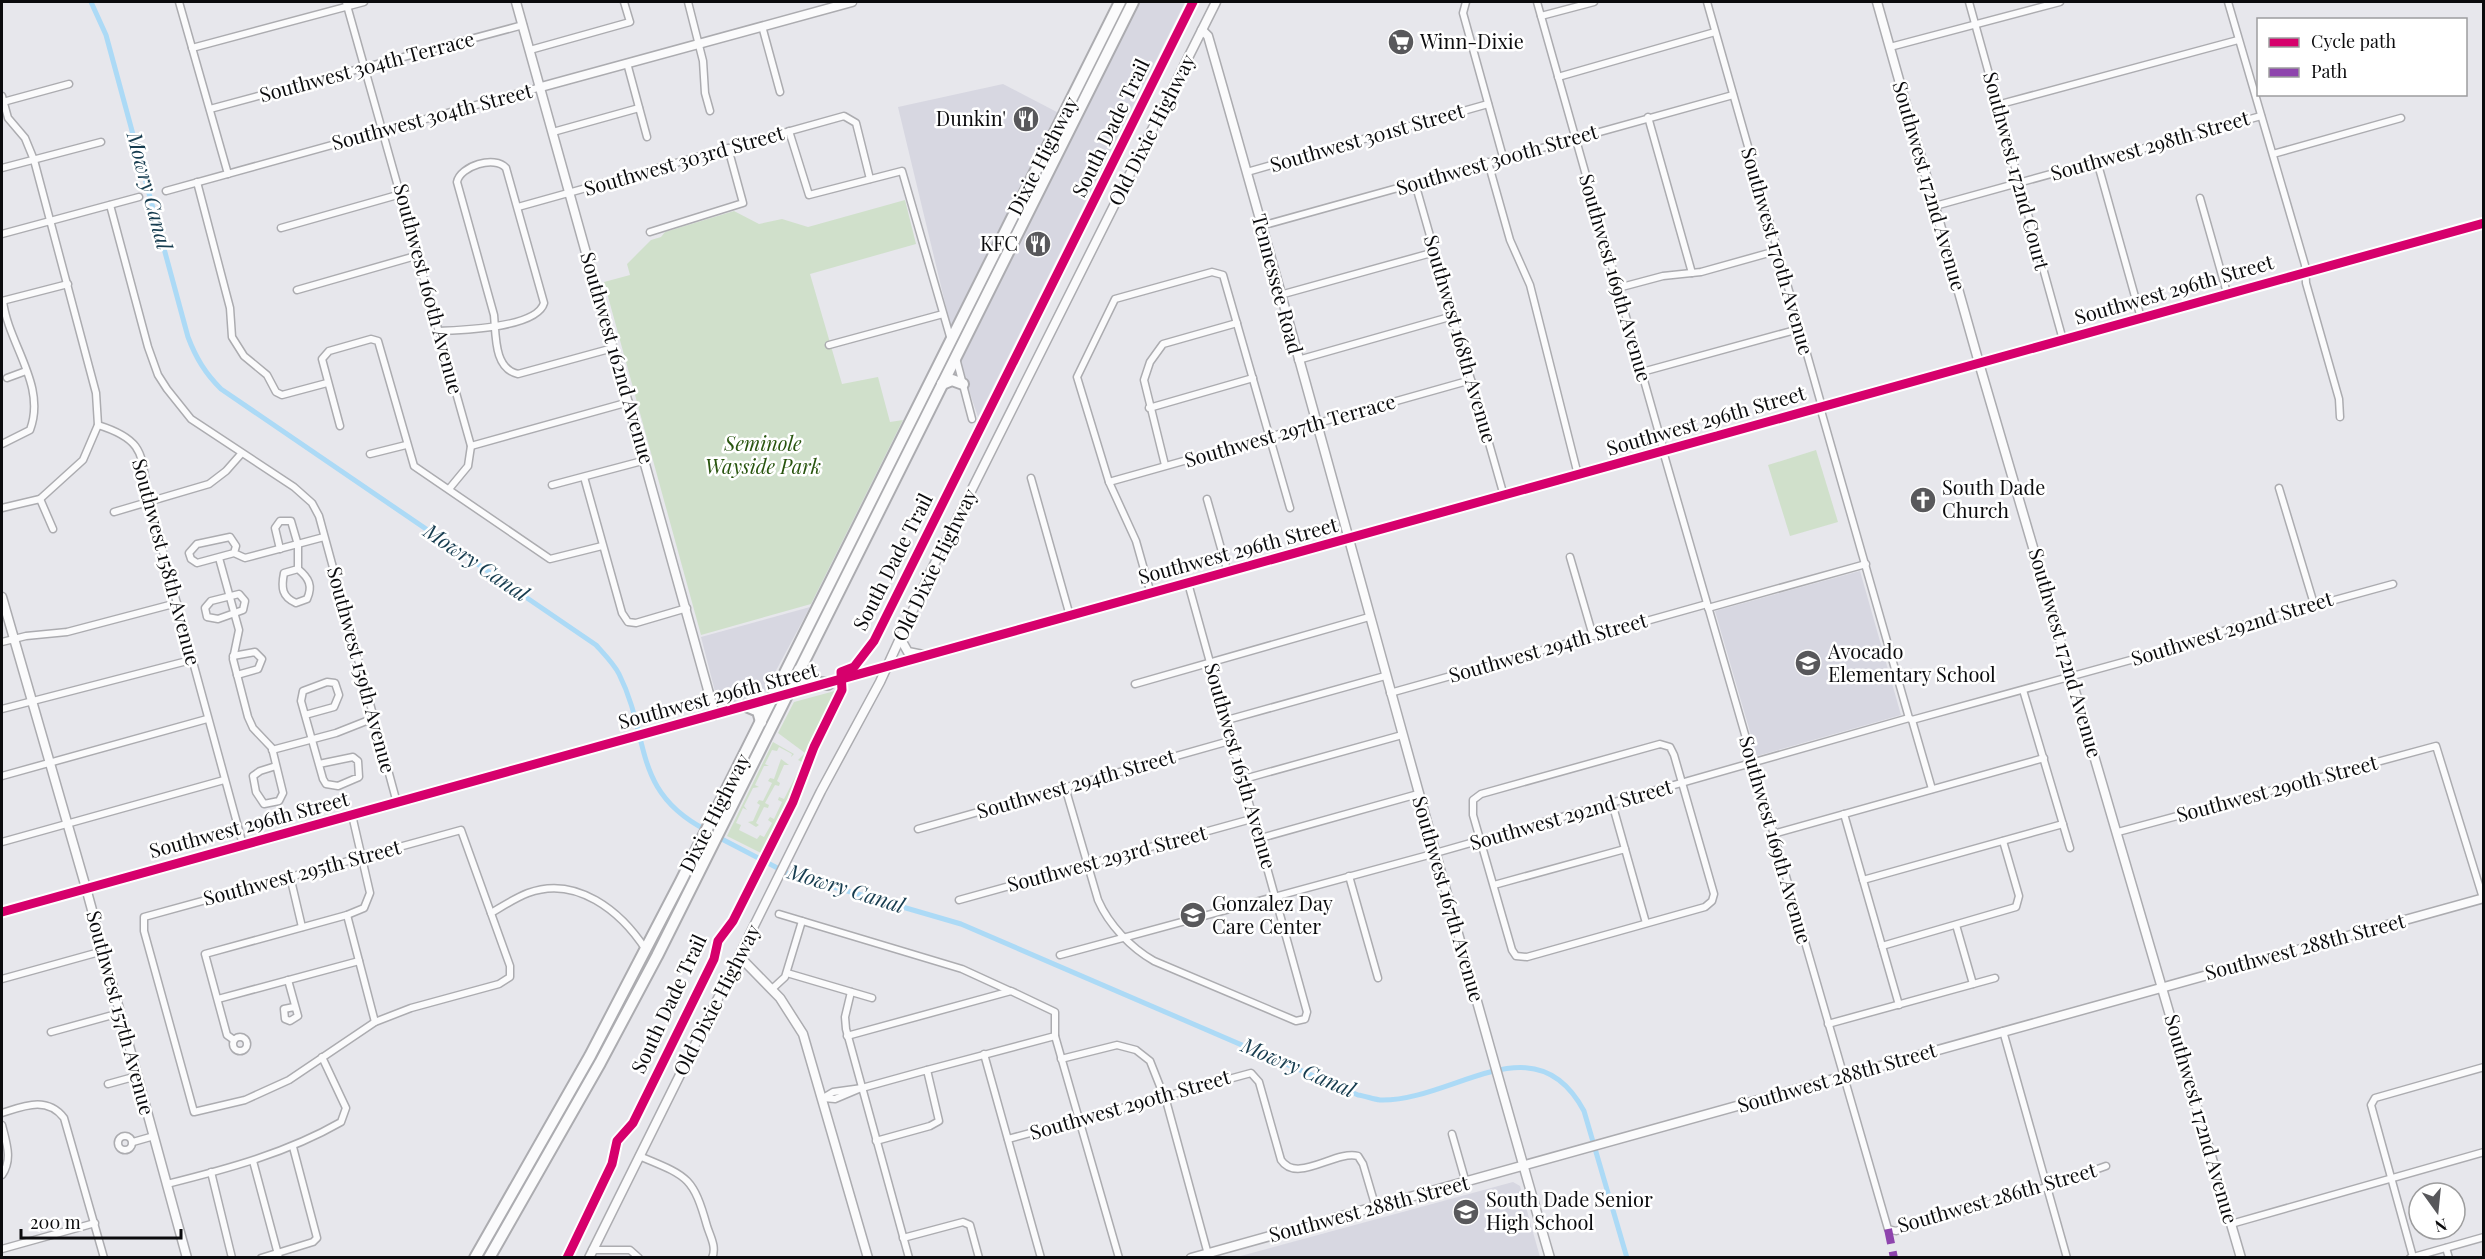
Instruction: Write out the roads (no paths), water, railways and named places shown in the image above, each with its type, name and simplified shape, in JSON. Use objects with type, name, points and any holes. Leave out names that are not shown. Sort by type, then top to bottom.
[{"type":"highway","name":"Dixie Highway","points":[[967,310],[1120,2]]},
{"type":"highway","name":"Dixie Highway","points":[[1034,200],[1133,2]]},
{"type":"highway","points":[[1076,117],[1073,109],[1095,62],[1098,46]]},
{"type":"highway","points":[[941,388],[1034,200],[1037,181],[1061,134],[1057,128]]},
{"type":"highway","points":[[956,358],[956,348],[968,319],[967,310]]},
{"type":"highway","points":[[941,388],[938,380],[952,351],[951,340],[967,310]]},
{"type":"highway","name":"Dixie Highway","points":[[475,1257],[532,1159],[646,950],[951,340]]},
{"type":"highway","points":[[941,388],[956,380],[963,384]]},
{"type":"highway","name":"Dixie Highway","points":[[489,1257],[620,1028],[941,388]]},
{"type":"highway","points":[[873,523],[870,517],[895,465],[898,446]]},
{"type":"highway","points":[[836,598],[838,579],[862,532],[859,524]]},
{"type":"highway","points":[[789,694],[789,678],[822,611],[825,593]]},
{"type":"highway","points":[[799,670],[805,681],[828,684]]},
{"type":"highway","points":[[737,796],[739,781],[773,711],[772,698]]},
{"type":"highway","points":[[746,706],[758,711],[761,722]]},
{"type":"highway","points":[[657,956],[657,943],[679,898],[681,881]]},
{"type":"highway","points":[[620,1028],[621,1011],[648,957],[646,950]]},
{"type":"highway","points":[[506,1228],[505,1217],[525,1180],[532,1159]]},
{"type":"highway","points":[[483,1257],[492,1240],[490,1233]]},
{"type":"street","points":[[179,2],[228,174]]},
{"type":"street","points":[[192,48],[347,4],[364,2]]},
{"type":"street","name":"Southwest 162nd Avenue","points":[[516,2],[715,715]]},
{"type":"street","points":[[530,50],[630,22],[624,2]]},
{"type":"street","points":[[688,2],[699,44],[710,111]]},
{"type":"street","name":"Southwest 304th Street","points":[[166,190],[852,2]]},
{"type":"street","name":"Old Dixie Highway","points":[[591,1254],[784,865],[877,688],[950,533],[1216,2]]},
{"type":"street","name":"Southwest 169th Avenue","points":[[1537,2],[1707,606],[1887,1229]]},
{"type":"street","points":[[1541,16],[1594,2]]},
{"type":"street","name":"Southwest 170th Avenue","points":[[1707,2],[1776,251],[1932,789]]},
{"type":"street","name":"Southwest 172nd Avenue","points":[[1877,2],[1979,363],[2241,1257]]},
{"type":"street","name":"Southwest 172nd Court","points":[[1969,2],[2063,340]]},
{"type":"street","points":[[1890,47],[2060,2]]},
{"type":"street","points":[[2228,2],[2305,272],[2306,283],[2339,399],[2340,417]]},
{"type":"street","points":[[1465,3],[1488,104],[1503,157]]},
{"type":"street","name":"Southwest 160th Avenue","points":[[347,4],[471,446]]},
{"type":"street","name":"Southwest 304th Terrace","points":[[210,109],[523,25]]},
{"type":"street","points":[[762,26],[780,92]]},
{"type":"street","name":"Tennessee Road","points":[[1202,30],[1208,36],[1247,172],[1347,540]]},
{"type":"street","points":[[1558,77],[1715,32]]},
{"type":"street","points":[[1997,105],[2238,39]]},
{"type":"street","points":[[627,63],[647,136]]},
{"type":"street","points":[[2,508],[40,500],[83,460],[98,425],[96,393],[34,159],[25,138],[10,121],[2,99],[69,84]]},
{"type":"street","name":"Southwest 300th Street","points":[[1261,226],[1733,94]]},
{"type":"street","name":"Southwest 301st Street","points":[[1247,172],[1488,104]]},
{"type":"street","points":[[554,132],[639,108]]},
{"type":"street","name":"Southwest 303rd Street","points":[[518,207],[844,116],[856,123],[870,179]]},
{"type":"street","name":"Southwest 298th Street","points":[[1935,206],[2261,116]]},
{"type":"street","points":[[1648,117],[1692,273]]},
{"type":"street","points":[[2273,154],[2401,118]]},
{"type":"street","points":[[789,131],[808,195],[902,171],[951,340]]},
{"type":"street","points":[[2,168],[101,142]]},
{"type":"street","points":[[650,232],[743,203],[728,148]]},
{"type":"street","points":[[440,331],[495,327],[537,315],[542,310],[544,303],[506,168],[502,162],[495,161],[464,170],[458,175],[457,182],[495,327],[496,344],[503,366],[507,372],[518,374],[613,348]]},
{"type":"street","points":[[2097,161],[2141,318]]},
{"type":"street","points":[[1488,162],[1510,240],[1530,285],[1578,475]]},
{"type":"street","points":[[197,182],[230,308],[232,337],[244,356],[267,375],[276,392],[282,395],[327,383]]},
{"type":"street","name":"Southwest 168th Avenue","points":[[1415,183],[1504,496]]},
{"type":"street","points":[[281,228],[401,194]]},
{"type":"street","points":[[2,234],[139,197]]},
{"type":"street","points":[[2200,198],[2227,293]]},
{"type":"street","name":"Southwest 159th Avenue","points":[[110,205],[158,375],[191,418],[307,497],[319,516],[397,803]]},
{"type":"street","name":"Southwest 296th Street","points":[[2,912],[2484,223]]},
{"type":"street","points":[[1618,288],[1663,276],[1692,273],[1776,251]]},
{"type":"street","points":[[1280,295],[1435,252]]},
{"type":"street","points":[[297,290],[418,255]]},
{"type":"street","points":[[1151,594],[1136,541],[1108,482],[1077,377],[1115,299],[1218,272],[1227,280],[1237,323],[1290,508]]},
{"type":"street","points":[[2,444],[30,430],[34,419],[35,396],[2,301],[68,284]]},
{"type":"street","points":[[829,345],[943,314]]},
{"type":"street","points":[[1297,360],[1453,316]]},
{"type":"street","points":[[1165,465],[1149,408],[1144,380],[1150,362],[1163,344],[1237,323]]},
{"type":"street","points":[[1642,372],[1799,329]]},
{"type":"street","points":[[340,426],[322,358],[328,351],[371,339],[378,341],[406,445],[414,466],[550,559],[602,546]]},
{"type":"street","points":[[956,358],[972,419]]},
{"type":"street","points":[[6,378],[26,371]]},
{"type":"street","points":[[1149,408],[1253,378]]},
{"type":"street","name":"Southwest 297th Terrace","points":[[1108,482],[1471,380]]},
{"type":"street","points":[[449,489],[468,466],[471,446],[629,402]]},
{"type":"street","name":"Southwest 158th Avenue","points":[[98,425],[117,431],[127,438],[143,458],[149,501],[243,845]]},
{"type":"street","points":[[370,454],[406,445]]},
{"type":"street","points":[[114,512],[209,484],[226,471],[241,453]]},
{"type":"street","points":[[552,485],[645,460]]},
{"type":"street","points":[[584,477],[622,613],[628,622],[636,622],[687,608]]},
{"type":"street","points":[[1031,478],[1070,616]]},
{"type":"street","points":[[2278,488],[2314,604]]},
{"type":"street","points":[[1208,499],[1228,573]]},
{"type":"street","points":[[40,500],[53,529]]},
{"type":"street","points":[[280,549],[275,528],[280,521],[291,521],[298,545],[298,568],[310,582],[311,591],[307,599],[296,603],[282,592],[282,583],[284,573],[298,568]]},
{"type":"street","points":[[234,553],[236,546],[230,537],[197,544],[189,553],[191,559],[197,563],[234,553],[244,558],[324,537]]},
{"type":"street","name":"Southwest 167th Avenue","points":[[1347,540],[1550,1257]]},
{"type":"street","points":[[1570,557],[1593,636]]},
{"type":"street","points":[[219,558],[239,633],[233,656],[237,675],[251,725],[272,750],[283,793],[279,801],[264,804],[256,792],[253,776],[276,766]]},
{"type":"street","name":"Southwest 294th Street","points":[[1390,693],[1593,636],[1866,564]]},
{"type":"street","name":"Southwest 165th Avenue","points":[[1125,938],[1138,951],[1154,961],[1296,1021],[1305,1019],[1307,1012],[1261,838],[1188,583]]},
{"type":"street","name":"Southwest 292nd Street","points":[[1060,955],[1435,853],[1910,719],[2024,690],[2167,650],[2199,638],[2314,604],[2393,584]]},
{"type":"street","points":[[239,594],[245,601],[243,610],[213,620],[207,617],[206,605],[211,600],[229,596],[239,594]]},
{"type":"street","name":"Southwest 157th Avenue","points":[[2,597],[86,888],[187,1257]]},
{"type":"street","points":[[2,642],[67,632],[177,603]]},
{"type":"street","points":[[1135,684],[1369,617]]},
{"type":"street","points":[[900,638],[908,652],[929,655]]},
{"type":"street","points":[[233,656],[255,651],[262,659],[258,669],[237,675]]},
{"type":"street","points":[[2,709],[44,700],[191,660]]},
{"type":"street","points":[[865,674],[877,688]]},
{"type":"street","points":[[1227,720],[1385,676]]},
{"type":"street","points":[[305,715],[334,707],[339,695],[334,683],[327,682],[303,692],[301,701],[323,779],[329,786],[338,786],[359,777],[358,761],[353,757],[319,764]]},
{"type":"street","points":[[2024,690],[2070,848]]},
{"type":"street","points":[[272,750],[312,740],[374,718]]},
{"type":"street","points":[[2,776],[207,719]]},
{"type":"street","points":[[1244,779],[1402,735]]},
{"type":"street","name":"Southwest 294th Street","points":[[918,830],[1233,740]]},
{"type":"street","points":[[1660,744],[1670,747],[1682,784],[1714,898],[1705,907],[1521,958],[1512,950],[1472,809],[1477,796],[1660,744]]},
{"type":"street","name":"Southwest 290th Street","points":[[2118,832],[2436,746],[2483,898]]},
{"type":"street","points":[[1773,834],[2043,758]]},
{"type":"street","points":[[2,842],[224,780]]},
{"type":"street","points":[[1065,787],[1100,905],[1125,938]]},
{"type":"street","points":[[1261,838],[1418,794]]},
{"type":"street","points":[[1612,803],[1646,923]]},
{"type":"street","points":[[1844,814],[1899,1005]]},
{"type":"street","points":[[234,1040],[227,1035],[205,954],[364,908],[370,893],[352,815]]},
{"type":"street","name":"Southwest 293rd Street","points":[[958,900],[1255,818]]},
{"type":"street","points":[[1863,880],[2063,824]]},
{"type":"street","name":"Southwest 295th Street","points":[[322,1057],[289,1080],[254,1096],[194,1112],[144,930],[144,917],[461,830],[491,913]]},
{"type":"street","points":[[1882,946],[2011,910],[2018,904],[2019,894],[2003,841]]},
{"type":"street","points":[[1494,885],[1625,849]]},
{"type":"street","points":[[290,876],[302,927]]},
{"type":"street","points":[[1349,876],[1378,978]]},
{"type":"street","points":[[167,1184],[253,1161],[293,1147],[326,1131],[345,1117],[346,1108],[322,1057],[375,1022],[411,1008],[499,984],[510,977],[510,966],[491,913],[530,893],[552,888],[590,895],[613,913],[646,950]]},
{"type":"street","name":"Southwest 288th Street","points":[[1191,1257],[1209,1255],[2483,898]]},
{"type":"street","points":[[779,914],[962,969],[1053,1009],[1057,1019],[1055,1036],[1061,1059],[1119,1257]]},
{"type":"street","points":[[346,915],[375,1022]]},
{"type":"street","points":[[772,989],[782,981],[787,973],[802,921]]},
{"type":"street","points":[[1956,925],[1973,984]]},
{"type":"street","points":[[2,979],[103,951]]},
{"type":"street","points":[[739,956],[772,989],[803,1034],[868,1257]]},
{"type":"street","points":[[218,999],[359,961]]},
{"type":"street","points":[[787,973],[872,998]]},
{"type":"street","points":[[1828,1024],[1995,978]]},
{"type":"street","points":[[288,980],[294,1007]]},
{"type":"street","points":[[988,997],[989,981]]},
{"type":"street","points":[[847,1036],[1011,991]]},
{"type":"street","points":[[851,992],[845,1017],[847,1036],[909,1257]]},
{"type":"street","points":[[51,1032],[120,1013]]},
{"type":"street","points":[[2003,1032],[2067,1257]]},
{"type":"street","points":[[823,1098],[842,1090],[862,1088],[1055,1036]]},
{"type":"street","points":[[1061,1059],[1109,1046],[1129,1047],[1143,1054],[1152,1064],[1164,1097],[1209,1255]]},
{"type":"street","points":[[984,1054],[1041,1257]]},
{"type":"street","points":[[2484,1067],[2375,1098],[2371,1105],[2411,1257],[2484,1237]]},
{"type":"street","points":[[876,1141],[934,1125],[939,1121],[927,1070]]},
{"type":"street","name":"Southwest 290th Street","points":[[1008,1139],[1242,1074],[1252,1074],[1259,1082],[1281,1160],[1288,1168],[1300,1168],[1349,1155],[1360,1158],[1376,1208]]},
{"type":"street","points":[[108,1084],[137,1076]]},
{"type":"street","points":[[2,1113],[39,1104],[48,1105],[60,1113],[68,1125],[104,1257]]},
{"type":"street","points":[[2,1125],[8,1158],[2,1175]]},
{"type":"street","points":[[1452,1134],[1466,1183]]},
{"type":"street","points":[[133,1142],[154,1136]]},
{"type":"street","points":[[261,1257],[278,1255],[313,1242],[317,1238],[293,1147]]},
{"type":"street","points":[[2231,1224],[2484,1152]]},
{"type":"street","points":[[639,1156],[683,1177],[692,1184],[699,1197],[713,1246],[712,1257]]},
{"type":"street","points":[[253,1161],[278,1255]]},
{"type":"street","name":"Southwest 286th Street","points":[[1887,1229],[1896,1231],[2047,1187],[2106,1166]]},
{"type":"street","points":[[211,1172],[232,1257]]},
{"type":"street","points":[[903,1238],[963,1222],[970,1225],[979,1257]]},
{"type":"street","points":[[2,1249],[95,1223]]},
{"type":"street","points":[[2446,1248],[2449,1257]]},
{"type":"street","points":[[591,1254],[630,1250],[639,1257]]},
{"type":"waterway","name":"Mowry Canal","points":[[91,2],[106,35],[188,337],[206,371],[221,389],[596,645],[619,674],[629,697],[646,761],[654,780],[665,798],[682,815],[706,830]]},
{"type":"waterway","name":"Mowry Canal","points":[[716,836],[789,874],[961,924],[1358,1095],[1380,1100],[1408,1097],[1491,1072],[1517,1068],[1542,1071],[1564,1084],[1584,1111],[1627,1258]]},
{"type":"place","name":"Winn-Dixie","points":[[1401,42]]},
{"type":"place","name":"Dunkin'","points":[[1026,119]]},
{"type":"place","name":"KFC","points":[[1038,244]]},
{"type":"place","name":"South Dade Church","points":[[1923,500]]},
{"type":"place","name":"Avocado Elementary School","points":[[1808,663]]},
{"type":"place","name":"Gonzalez Day Care Center","points":[[1193,915]]},
{"type":"place","name":"South Dade Senior High School","points":[[1466,1212]]},
{"type":"park label","name":"Seminole Wayside Park","points":[[763,456]]}]
